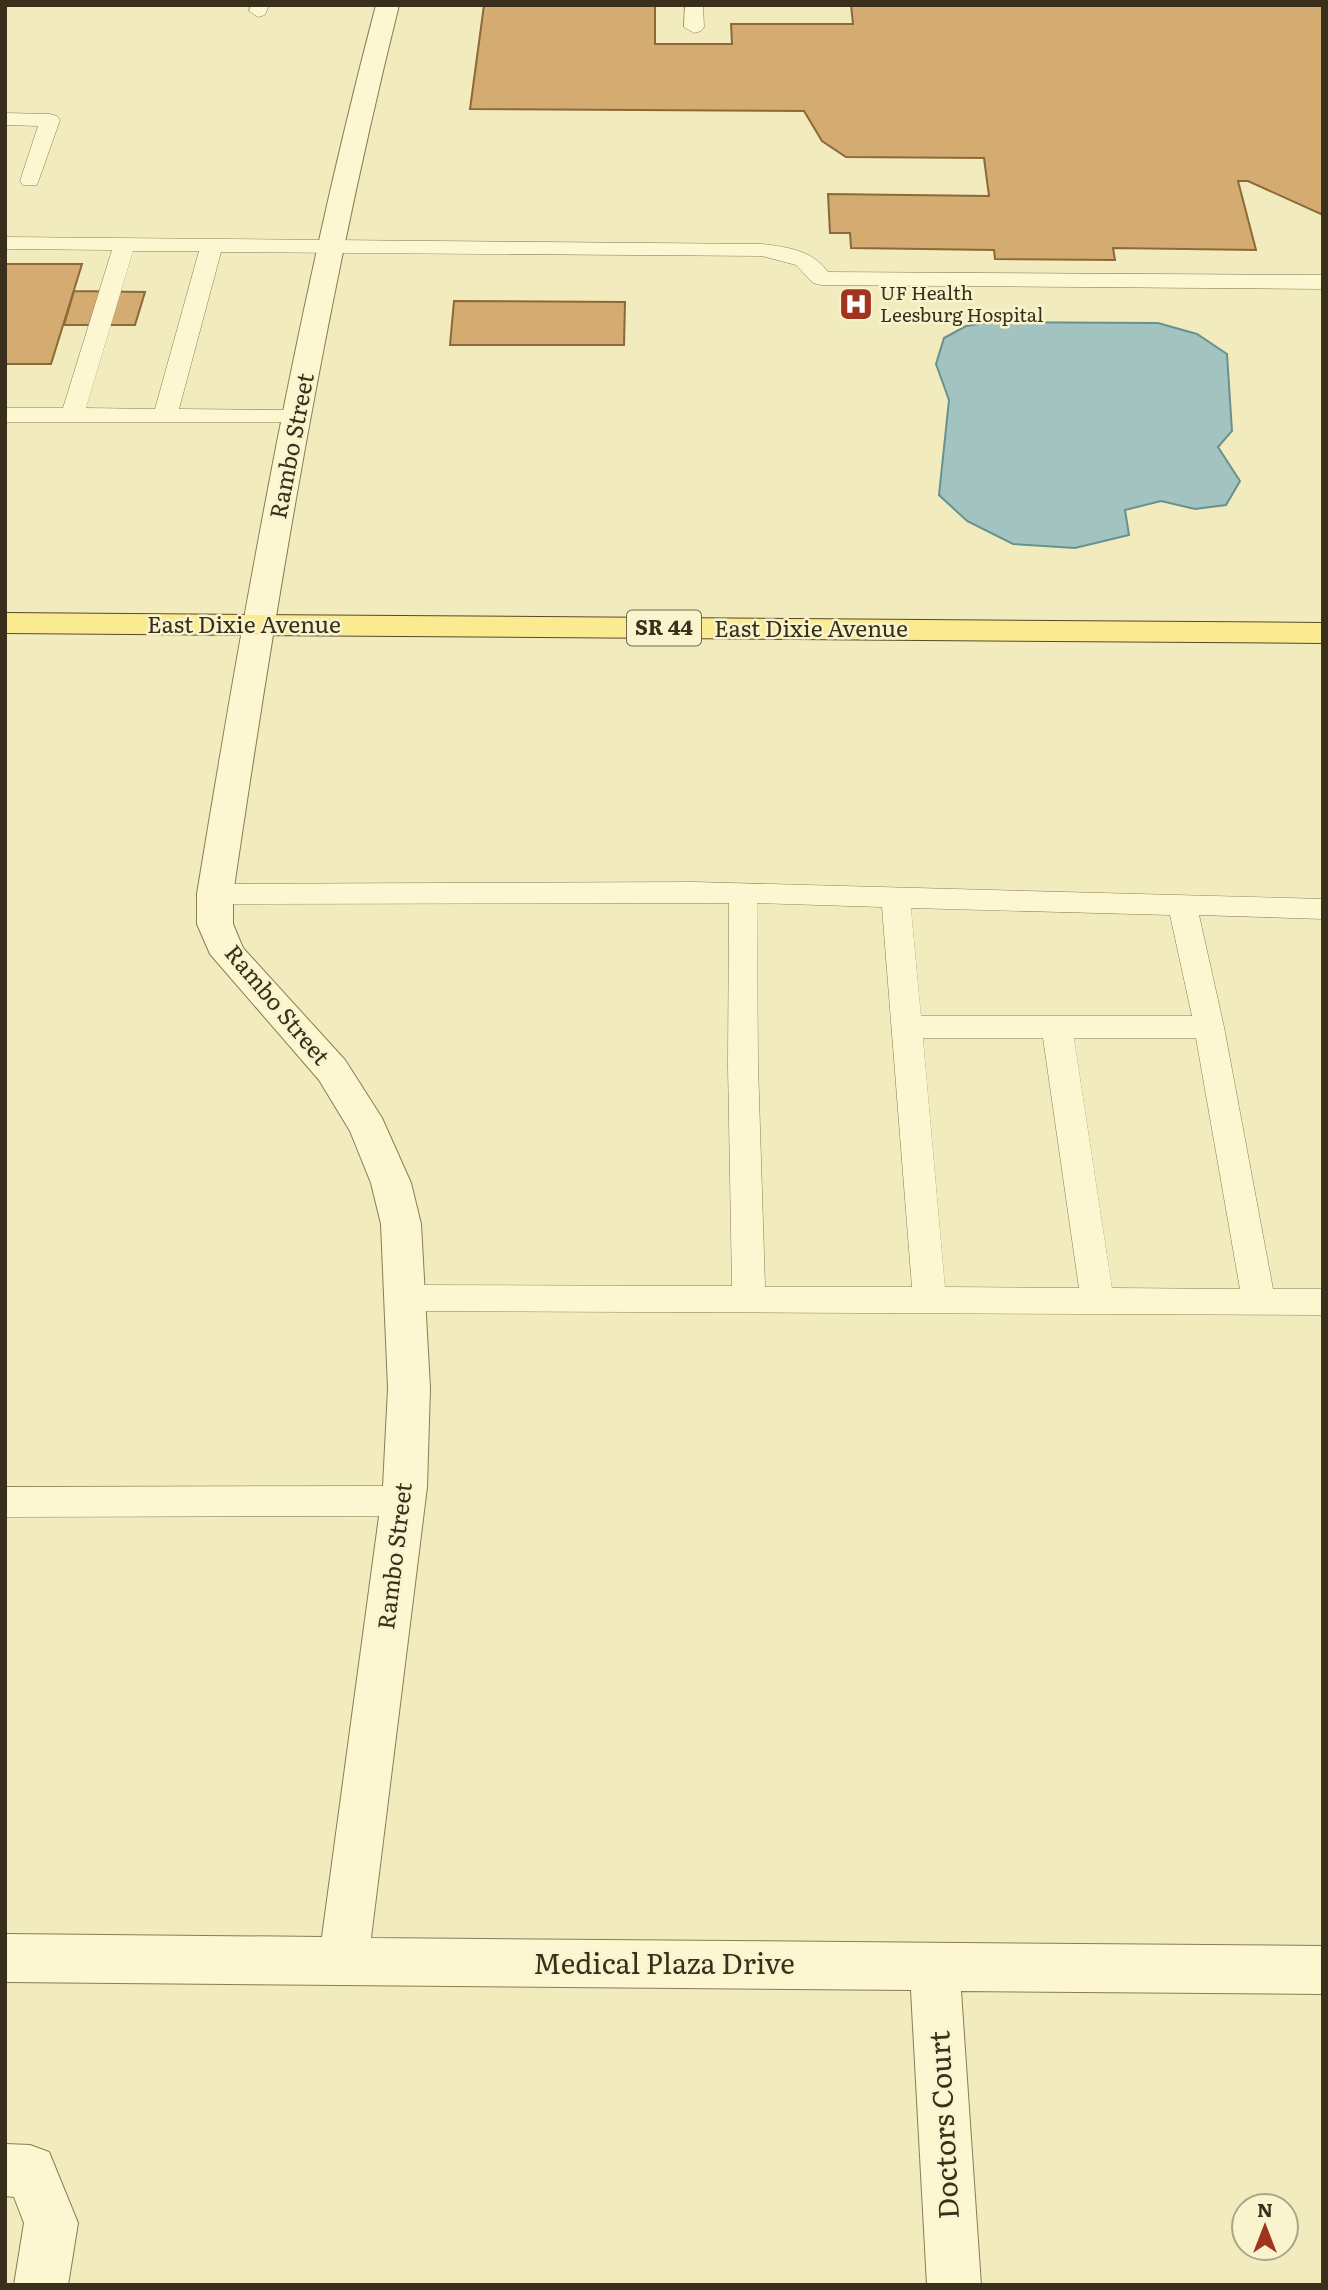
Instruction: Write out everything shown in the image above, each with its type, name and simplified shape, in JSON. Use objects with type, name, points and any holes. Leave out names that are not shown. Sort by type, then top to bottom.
[{"type":"main road","name":"East Dixie Avenue","points":[[5,624],[1323,633]]},
{"type":"street","name":"Rambo Street","points":[[342,1962],[403,1500],[409,1388],[401,1224],[391,1183],[368,1128],[331,1070],[228,954],[215,924],[215,894],[257,625],[351,148],[388,5]]},
{"type":"street","name":"Medical Plaza Drive","points":[[5,1958],[1323,1970]]},
{"type":"street","name":"Doctors Court","points":[[934,1966],[954,2285]]},
{"type":"street","points":[[5,2170],[30,2171],[51,2223],[41,2285]]},
{"type":"lane","points":[[694,5],[694,27]]},
{"type":"lane","points":[[5,119],[50,120],[30,181]]},
{"type":"lane","points":[[5,243],[762,250],[796,257],[817,268],[821,278],[1323,282]]},
{"type":"lane","points":[[72,415],[124,245]]},
{"type":"lane","points":[[165,416],[212,245]]},
{"type":"lane","points":[[5,415],[298,417]]},
{"type":"lane","points":[[215,894],[743,894],[1182,905],[1322,912]]},
{"type":"lane","points":[[743,894],[743,1065],[749,1300]]},
{"type":"lane","points":[[896,898],[930,1300]]},
{"type":"lane","points":[[1182,905],[1209,1027],[1259,1302]]},
{"type":"lane","points":[[906,1027],[1209,1027]]},
{"type":"lane","points":[[1057,1027],[1097,1301]]},
{"type":"lane","points":[[405,1298],[1323,1302]]},
{"type":"lane","points":[[5,1502],[403,1500]]},
{"type":"water","points":[[992,322],[1158,323],[1197,334],[1227,354],[1232,431],[1218,447],[1240,481],[1226,505],[1195,509],[1161,501],[1125,510],[1129,535],[1075,548],[1013,544],[967,521],[939,495],[949,400],[936,364],[944,338],[966,326]]},
{"type":"building","points":[[484,5],[655,5],[655,44],[732,44],[731,24],[853,24],[851,5],[1323,5],[1323,215],[1248,181],[1238,181],[1256,250],[1113,248],[1115,260],[995,259],[994,250],[851,248],[850,233],[830,233],[828,194],[989,196],[984,158],[846,157],[822,141],[804,111],[470,109]]},
{"type":"building","points":[[5,264],[82,264],[51,364],[5,364]]},
{"type":"building","points":[[74,291],[145,292],[135,325],[64,325]]},
{"type":"building","points":[[454,301],[625,302],[624,345],[450,345]]},
{"type":"place","name":"UF Health Leesburg Hospital","points":[[856,304]]}]
